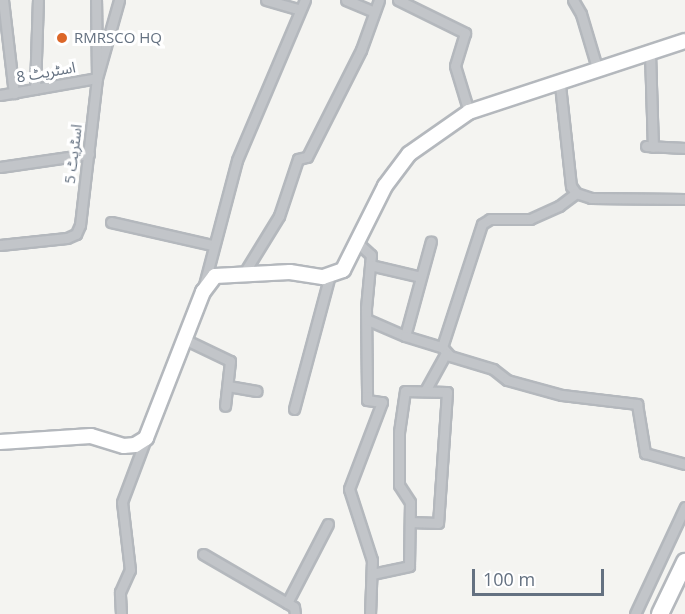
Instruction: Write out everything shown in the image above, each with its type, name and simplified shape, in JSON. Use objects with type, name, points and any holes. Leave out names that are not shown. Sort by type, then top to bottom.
[{"type":"highway","points":[[660,614],[685,562]]},
{"type":"street","points":[[3,0],[14,93]]},
{"type":"street","points":[[34,89],[38,0]]},
{"type":"street","name":"اسٹریٹ 5","points":[[0,245],[76,234],[89,154],[97,78],[96,0]]},
{"type":"street","points":[[97,78],[119,0]]},
{"type":"street","points":[[266,0],[300,10]]},
{"type":"street","points":[[122,614],[120,592],[130,570],[121,515],[122,502],[202,292],[212,244],[237,160],[305,0]]},
{"type":"street","points":[[346,0],[374,12]]},
{"type":"street","points":[[244,273],[279,216],[298,159],[307,157],[361,50],[380,0]]},
{"type":"street","points":[[398,0],[465,33],[455,66],[469,112]]},
{"type":"street","points":[[573,0],[581,14],[598,71]]},
{"type":"street","points":[[202,292],[215,276],[244,273],[330,275],[343,270],[359,244],[385,186],[409,154],[469,112],[560,85],[685,41]]},
{"type":"street","points":[[650,53],[649,146],[685,148]]},
{"type":"street","name":"اسٹریٹ 8","points":[[0,95],[97,78]]},
{"type":"street","points":[[560,85],[571,186],[576,193],[591,198],[685,199]]},
{"type":"street","points":[[0,167],[89,154]]},
{"type":"street","points":[[424,391],[444,350],[482,224],[490,219],[530,219],[559,206],[576,193]]},
{"type":"street","points":[[111,222],[212,244]]},
{"type":"street","points":[[405,336],[431,241]]},
{"type":"street","points":[[359,244],[369,251],[370,265],[367,400],[382,404],[349,489],[372,560],[370,614]]},
{"type":"street","points":[[370,265],[421,277]]},
{"type":"street","points":[[294,409],[330,275]]},
{"type":"street","points":[[368,320],[493,369],[507,380],[562,395],[637,404],[645,453],[685,464]]},
{"type":"street","points":[[184,339],[227,357],[231,368],[225,406]]},
{"type":"street","points":[[228,386],[257,391]]},
{"type":"street","points":[[372,574],[408,569],[409,498],[399,485],[399,432],[405,391],[447,392],[438,523],[410,522]]},
{"type":"street","points":[[0,442],[91,436],[124,446],[146,438]]},
{"type":"street","points":[[634,614],[685,507]]},
{"type":"street","points":[[287,603],[328,524]]},
{"type":"street","points":[[204,554],[294,607],[295,614]]},
{"type":"place","name":"RMRSCO HQ","points":[[62,38]]}]
